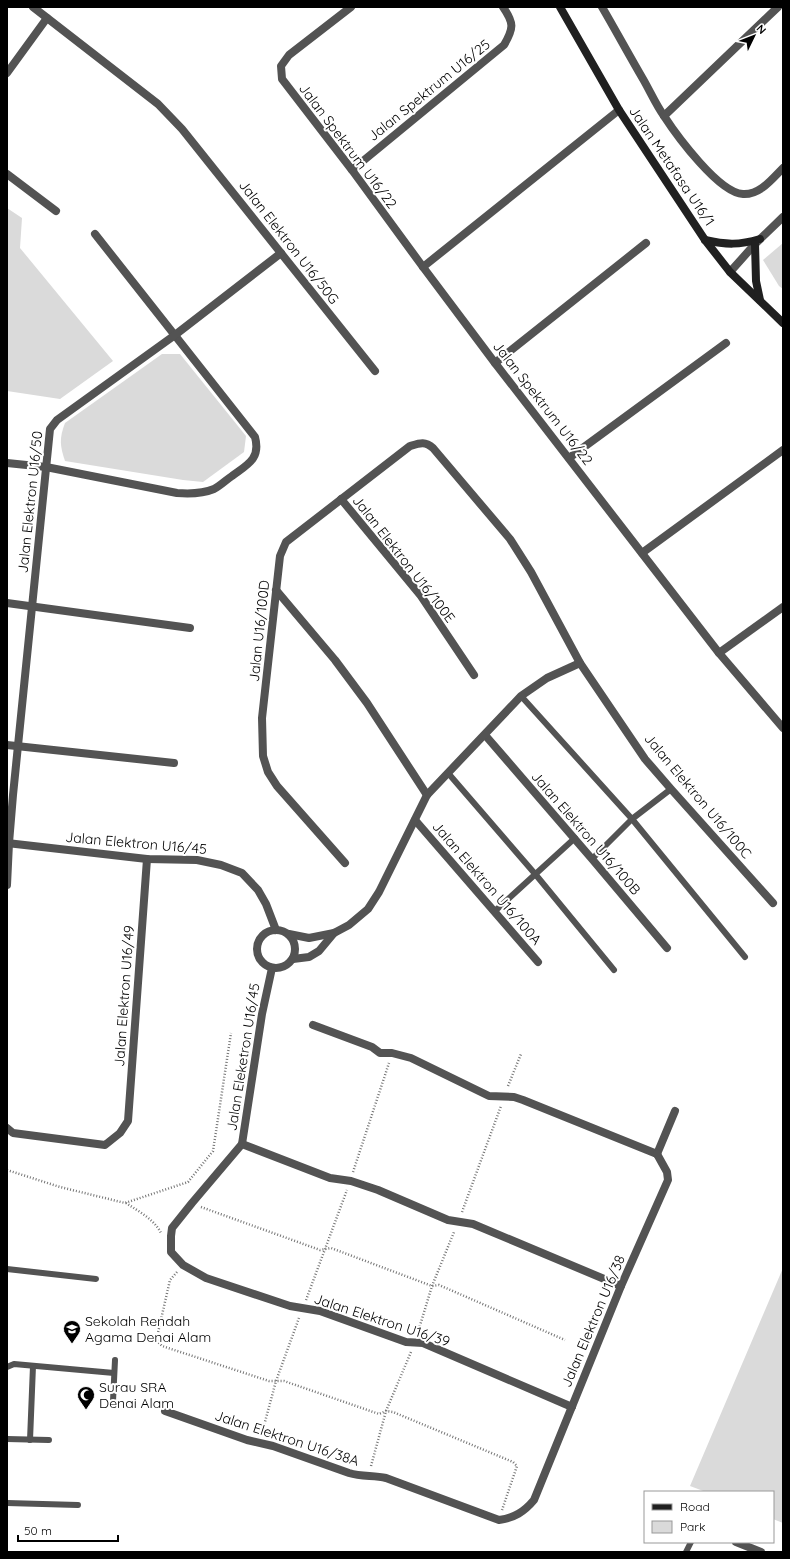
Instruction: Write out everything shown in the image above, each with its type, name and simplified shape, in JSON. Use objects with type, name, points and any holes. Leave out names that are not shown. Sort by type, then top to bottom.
[{"type":"street","name":"Jalan Elektron U16/50G","points":[[33,7],[158,104],[182,129],[375,371]]},
{"type":"street","name":"Jalan Spektrum U16/22","points":[[351,7],[289,55],[281,66],[282,80],[352,170],[495,363],[719,653],[783,728]]},
{"type":"street","name":"Jalan Spektrum U16/25","points":[[352,170],[504,45],[512,32],[511,19],[503,7]]},
{"type":"street","name":"Jalan Metafasa U16/1","points":[[560,7],[619,110],[705,240],[730,272],[783,323]]},
{"type":"street","points":[[602,7],[664,116],[687,147],[722,185],[734,192],[743,194],[754,193],[762,188],[783,168]]},
{"type":"street","points":[[664,116],[778,7]]},
{"type":"street","points":[[7,73],[47,18]]},
{"type":"street","points":[[423,267],[619,110]]},
{"type":"street","points":[[7,174],[56,212]]},
{"type":"street","points":[[730,272],[783,217]]},
{"type":"street","points":[[7,463],[46,467],[194,495],[215,489],[248,465],[257,452],[255,437],[95,234]]},
{"type":"street","points":[[705,240],[724,244],[758,242]]},
{"type":"street","points":[[758,242],[756,281],[760,300]]},
{"type":"street","points":[[495,363],[646,243]]},
{"type":"street","name":"Jalan Elektron U16/50","points":[[7,885],[8,843],[31,606],[50,429],[52,424],[175,335],[280,253]]},
{"type":"street","points":[[569,458],[726,343]]},
{"type":"street","name":"Jalan U16/100D","points":[[345,863],[276,786],[268,772],[262,756],[262,718],[280,556],[286,542],[410,446],[420,443]]},
{"type":"street","name":"Jalan Elektron U16/100C","points":[[420,443],[428,444],[433,448],[510,539],[531,572],[580,664],[645,759],[773,903]]},
{"type":"street","points":[[642,553],[783,450]]},
{"type":"street","name":"Jalan Elektron U16/100E","points":[[341,499],[421,596],[474,675]]},
{"type":"street","points":[[276,590],[335,660],[367,703],[427,795]]},
{"type":"street","points":[[7,603],[190,628]]},
{"type":"street","points":[[719,653],[783,607]]},
{"type":"street","points":[[289,934],[295,943],[295,954],[289,964],[284,967],[272,968],[261,961],[257,950],[257,944],[264,934],[280,930],[289,934],[309,938],[334,933],[349,925],[368,909],[379,892],[427,795],[521,696],[547,678],[580,664]]},
{"type":"street","name":"Jalan Elektron U16/100B","points":[[485,735],[592,858],[667,948]]},
{"type":"street","points":[[7,745],[174,762]]},
{"type":"street","name":"Jalan Elektron U16/100A","points":[[415,820],[538,962]]},
{"type":"street","name":"Jalan Elektron U16/45","points":[[8,843],[147,859],[197,860],[221,865],[242,873],[258,890],[266,904],[270,919],[276,930]]},
{"type":"street","name":"Jalan Elektron U16/49","points":[[7,1128],[13,1133],[105,1145],[120,1133],[128,1121],[147,859]]},
{"type":"street","points":[[293,959],[309,957],[319,951],[334,933]]},
{"type":"street","name":"Jalan Eleketron U16/45","points":[[183,1265],[171,1252],[170,1236],[172,1228],[242,1144],[262,1014],[272,968]]},
{"type":"street","points":[[313,1025],[372,1047],[380,1053],[392,1053],[411,1058],[489,1096],[514,1097],[523,1100],[657,1154],[675,1111]]},
{"type":"street","points":[[242,1144],[330,1178],[351,1181],[378,1190],[448,1220],[473,1224],[621,1286]]},
{"type":"street","name":"Jalan Elektron U16/38","points":[[499,1520],[517,1516],[528,1508],[534,1500],[621,1286],[668,1180],[666,1172],[657,1154]]},
{"type":"street","name":"Jalan Elektron U16/39","points":[[183,1265],[206,1278],[290,1306],[320,1311],[398,1340],[430,1346],[572,1407]]},
{"type":"street","name":"Jalan Elektron U16/38A","points":[[164,1411],[349,1473],[359,1476],[377,1476],[386,1478],[499,1520]]},
{"type":"street","points":[[738,1543],[761,1552]]},
{"type":"lane","points":[[521,696],[632,819],[745,957]]},
{"type":"lane","points":[[448,773],[536,874],[614,970]]},
{"type":"lane","points":[[592,858],[632,819],[671,789]]},
{"type":"lane","points":[[495,911],[574,838]]},
{"type":"lane","points":[[7,1269],[96,1279]]},
{"type":"lane","points":[[113,1401],[115,1360]]},
{"type":"lane","points":[[7,1366],[14,1364],[114,1373]]},
{"type":"lane","points":[[30,1440],[33,1366]]},
{"type":"lane","points":[[7,1439],[49,1440]]},
{"type":"lane","points":[[7,1503],[78,1505]]},
{"type":"lane","points":[[686,1552],[690,1543]]},
{"type":"path","points":[[125,1203],[188,1182],[213,1151],[231,1033]]},
{"type":"path","points":[[260,1443],[276,1381],[302,1308],[351,1181],[392,1053]]},
{"type":"path","points":[[368,1476],[386,1411],[414,1342],[432,1286],[521,1054]]},
{"type":"path","points":[[7,1170],[60,1187],[125,1203],[142,1213],[159,1229],[162,1234]]},
{"type":"path","points":[[192,1203],[324,1250],[331,1248],[432,1286],[439,1285],[565,1340]]},
{"type":"path","points":[[183,1265],[170,1280],[157,1337],[158,1342],[162,1346],[255,1377],[269,1381],[284,1381],[380,1414],[386,1411],[393,1412],[516,1464],[499,1520]]},
{"type":"green space","points":[[7,208],[22,218],[20,248],[113,361],[60,399],[7,391]]},
{"type":"green space","points":[[783,243],[783,289],[779,286],[763,260]]},
{"type":"green space","points":[[162,354],[180,354],[246,436],[244,452],[203,482],[65,461],[61,442],[65,423]]},
{"type":"green space","points":[[783,1268],[783,1523],[774,1519],[774,1491],[703,1491],[690,1486]]},
{"type":"place","name":"Sekolah Rendah Agama Denai Alam","points":[[72,1344]]},
{"type":"place","name":"Surau SRA Denai Alam","points":[[86,1410]]}]
